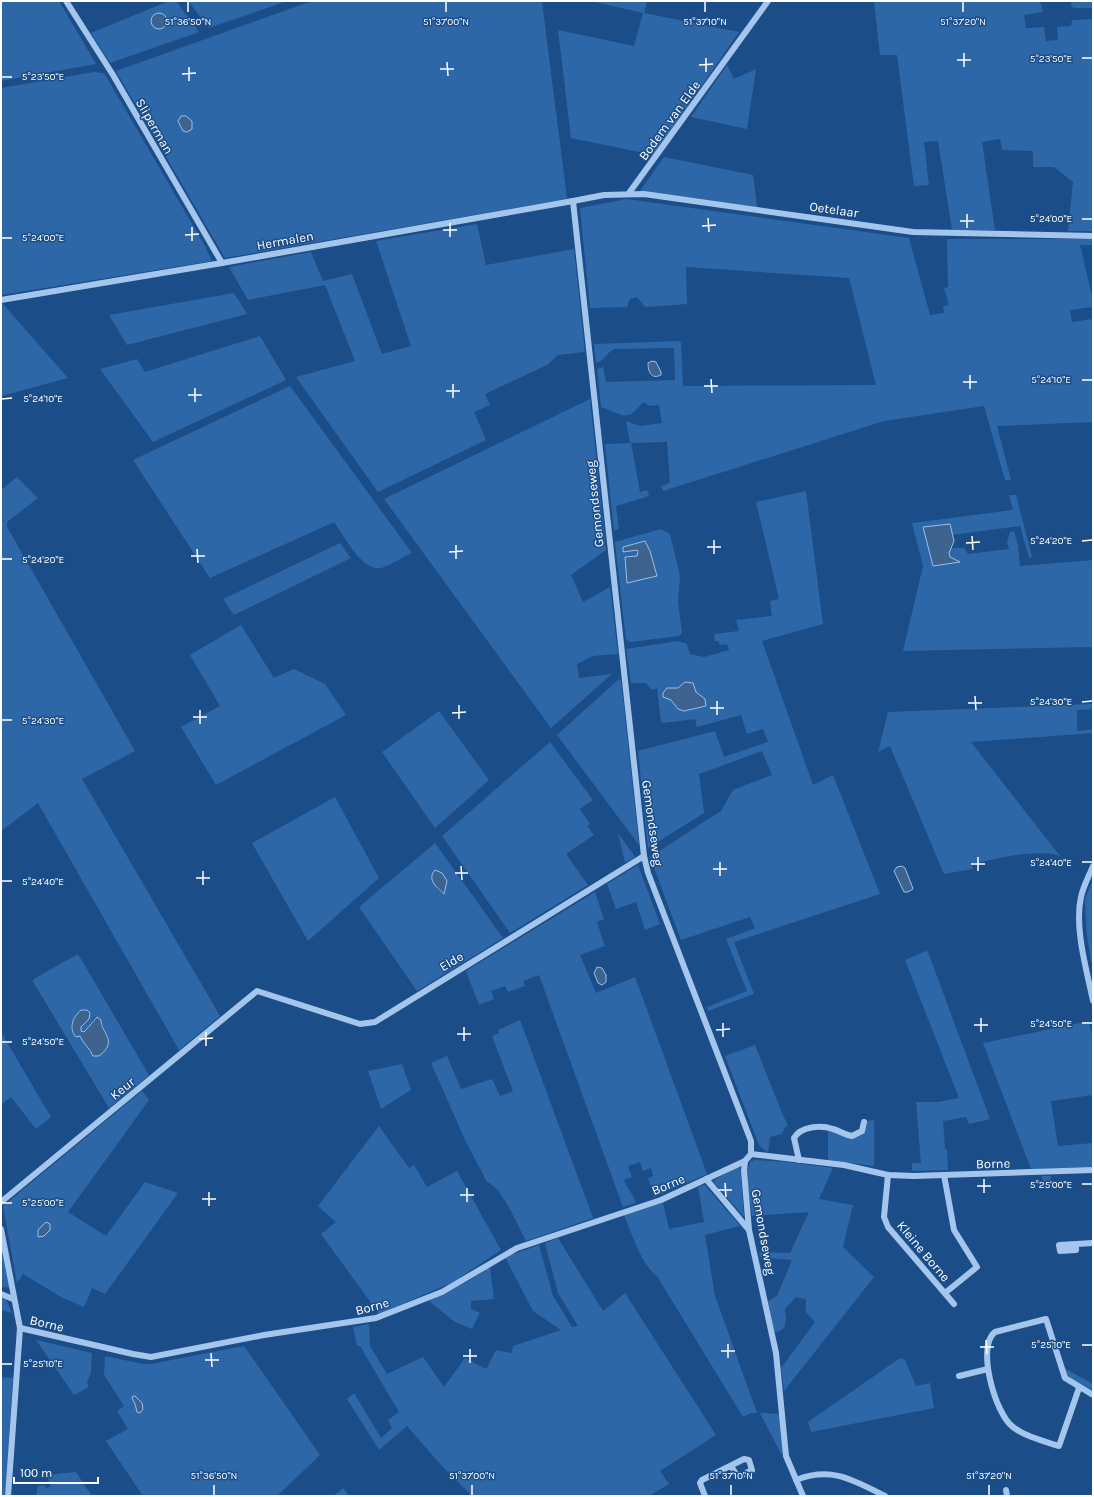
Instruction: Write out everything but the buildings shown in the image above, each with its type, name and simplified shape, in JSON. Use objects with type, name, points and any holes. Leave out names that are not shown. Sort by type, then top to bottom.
[{"type":"street","name":"Sliperman","points":[[66,1],[113,75],[222,263]]},
{"type":"street","name":"Bodem van Elde","points":[[630,193],[768,1]]},
{"type":"street","name":"Oetelaar","points":[[573,201],[630,193],[913,232],[1093,236]]},
{"type":"street","name":"Hermalen","points":[[1,300],[222,263],[573,201]]},
{"type":"street","name":"Gemondseweg","points":[[573,201],[608,537],[622,646],[644,856],[648,873],[750,1136],[751,1154]]},
{"type":"street","name":"Elde","points":[[257,991],[360,1024],[375,1022],[644,856]]},
{"type":"street","points":[[1093,866],[1081,896],[1080,905],[1083,949],[1093,1001]]},
{"type":"street","name":"Keur","points":[[1,1202],[257,991]]},
{"type":"street","points":[[799,1160],[794,1138],[802,1130],[813,1128],[832,1128],[852,1136],[862,1131],[864,1122]]},
{"type":"street","name":"Borne","points":[[751,1154],[844,1165],[888,1175],[944,1175],[1093,1170]]},
{"type":"street","points":[[745,1161],[751,1154]]},
{"type":"street","name":"Gemondseweg","points":[[745,1161],[744,1177],[749,1230],[776,1353],[786,1456],[803,1496]]},
{"type":"street","name":"Borne","points":[[20,1328],[151,1357],[264,1335],[376,1318],[442,1292],[517,1248],[661,1200],[745,1161]]},
{"type":"street","name":"Kleine Borne","points":[[888,1175],[884,1217],[888,1227],[954,1304]]},
{"type":"street","name":"Kleine Borne","points":[[944,1175],[954,1230],[977,1266],[945,1294]]},
{"type":"street","points":[[706,1179],[749,1230]]},
{"type":"street","points":[[1,1229],[20,1328],[8,1496]]},
{"type":"street","points":[[1076,1244],[1093,1242]]},
{"type":"street","points":[[1,1294],[14,1299]]},
{"type":"street","points":[[1079,1388],[1059,1446],[1024,1433],[1008,1423],[999,1409],[988,1369],[987,1344],[990,1336],[995,1332],[1046,1319],[1065,1378],[1079,1388],[1093,1395]]},
{"type":"street","points":[[959,1376],[988,1369]]},
{"type":"street","points":[[705,1496],[700,1484],[702,1480],[731,1466]]},
{"type":"street","points":[[796,1480],[815,1474],[844,1477],[885,1496]]},
{"type":"shaded area","points":[[1,1],[59,1],[96,64],[1,81]]},
{"type":"shaded area","points":[[169,1],[176,1],[199,32],[110,63],[91,33]],"holes":[[[157,14],[161,14],[167,24],[156,27]]]},
{"type":"shaded area","points":[[188,1],[287,1],[209,28]]},
{"type":"shaded area","points":[[312,1],[542,1],[567,199],[225,258],[116,71]],"holes":[[[181,116],[186,116],[192,121],[181,128],[178,121]]]},
{"type":"shaded area","points":[[590,1],[647,1],[644,13],[739,32],[654,155],[571,138],[558,30],[634,46],[643,13]]},
{"type":"shaded area","points":[[874,1],[1040,1],[1043,12],[1024,15],[1026,28],[1044,27],[1046,41],[1058,40],[1057,27],[1071,26],[1072,20],[1093,19],[1093,231],[1068,231],[1073,182],[1054,167],[1033,167],[1033,151],[1002,150],[1000,139],[982,142],[995,230],[952,230],[938,141],[924,142],[929,185],[914,186],[897,55],[880,55]]},
{"type":"shaded area","points":[[1072,1],[1093,1],[1093,8],[1074,8],[1071,6]]},
{"type":"shaded area","points":[[159,13],[166,18],[167,21],[162,28],[159,29],[152,24],[151,21],[156,14]]},
{"type":"shaded area","points":[[727,65],[734,79],[756,69],[747,129],[691,117]]},
{"type":"shaded area","points":[[94,72],[104,73],[205,246],[212,261],[1,295],[1,88]]},
{"type":"shaded area","points":[[181,116],[186,116],[192,121],[192,129],[187,132],[183,131],[178,121]]},
{"type":"shaded area","points":[[664,157],[753,175],[757,207],[640,191]]},
{"type":"shaded area","points":[[627,199],[909,238],[930,315],[944,313],[943,306],[949,305],[944,288],[948,287],[947,239],[1093,239],[1093,245],[1080,245],[1093,300],[1093,307],[1070,310],[1072,322],[1093,319],[1093,422],[997,426],[1011,480],[1005,480],[984,406],[884,421],[663,491],[661,486],[670,483],[667,442],[631,443],[640,492],[647,490],[649,496],[616,506],[619,529],[614,531],[605,444],[630,443],[626,421],[640,426],[662,423],[659,405],[650,406],[643,402],[638,409],[628,415],[620,414],[601,407],[597,369],[603,367],[606,382],[675,380],[674,348],[614,349],[601,361],[596,363],[594,344],[680,341],[683,386],[876,385],[849,278],[686,267],[687,304],[645,307],[637,297],[630,299],[627,307],[590,308],[580,208]]},
{"type":"shaded area","points":[[477,224],[486,265],[574,249],[585,352],[558,355],[547,365],[485,394],[490,405],[474,412],[486,440],[378,492],[296,377],[355,361],[325,285],[248,300],[229,267],[311,252],[323,281],[352,274],[382,354],[411,346],[376,241]]},
{"type":"shaded area","points":[[234,293],[247,314],[127,345],[109,315]]},
{"type":"shaded area","points":[[1,304],[3,304],[68,378],[1,396]]},
{"type":"shaded area","points":[[260,336],[286,380],[153,442],[100,369],[137,359],[145,372]]},
{"type":"shaded area","points":[[652,361],[656,362],[661,375],[652,376],[648,363]]},
{"type":"shaded area","points":[[290,386],[412,553],[385,567],[374,568],[360,558],[334,522],[210,578],[133,460]]},
{"type":"shaded area","points":[[590,399],[606,550],[571,575],[583,602],[610,587],[618,654],[593,656],[577,664],[579,678],[612,674],[551,728],[384,499]]},
{"type":"shaded area","points":[[17,477],[38,498],[7,522],[7,527],[135,751],[82,779],[220,1016],[179,1050],[38,803],[1,831],[1,490]]},
{"type":"shaded area","points":[[806,491],[823,624],[762,641],[813,785],[833,775],[880,894],[734,942],[754,994],[708,1011],[707,1007],[747,991],[726,939],[755,928],[750,917],[681,940],[650,857],[721,811],[733,790],[772,775],[762,751],[699,774],[704,813],[648,848],[638,751],[715,731],[724,757],[768,742],[763,729],[747,734],[741,715],[697,727],[695,719],[661,722],[657,688],[652,690],[646,683],[631,683],[626,649],[678,641],[687,644],[690,654],[704,657],[729,650],[727,644],[720,645],[718,641],[715,641],[714,634],[739,631],[736,620],[772,616],[770,601],[779,599],[756,502]],"holes":[[[683,684],[694,685],[696,692],[706,706],[682,710],[665,698],[675,688]]]},
{"type":"shaded area","points":[[1009,495],[1016,495],[1032,557],[1029,558],[1020,526],[952,535],[950,524],[923,527],[933,566],[959,562],[950,557],[949,553],[951,548],[964,548],[968,554],[1009,549],[1007,542],[1010,532],[1014,531],[1018,545],[1020,566],[1093,560],[1093,647],[903,651],[923,566],[912,523],[1013,510]]},
{"type":"shaded area","points":[[950,524],[954,541],[949,553],[950,557],[960,562],[933,566],[923,527]]},
{"type":"shaded area","points":[[661,529],[670,534],[680,576],[678,602],[682,633],[679,636],[631,642],[626,640],[615,542]],"holes":[[[637,550],[650,551],[627,583],[638,554]]]},
{"type":"shaded area","points":[[645,541],[650,551],[657,576],[627,583],[625,557],[637,556],[638,552],[637,550],[623,552],[623,547]]},
{"type":"shaded area","points":[[340,543],[351,558],[234,615],[223,599]]},
{"type":"shaded area","points":[[241,625],[274,678],[294,669],[325,684],[346,715],[216,785],[181,727],[220,706],[190,655]]},
{"type":"shaded area","points":[[619,679],[621,680],[639,845],[557,735]]},
{"type":"shaded area","points":[[685,682],[693,683],[696,692],[705,699],[706,706],[684,711],[678,709],[671,700],[663,697],[663,693],[667,688],[678,688]]},
{"type":"shaded area","points":[[1093,704],[1093,709],[1077,710],[1077,731],[1093,729],[1093,733],[971,742],[1060,856],[1040,853],[1016,855],[971,864],[973,869],[944,874],[890,746],[878,752],[888,712]]},
{"type":"shaded area","points":[[439,711],[489,780],[435,828],[382,752]]},
{"type":"shaded area","points":[[550,742],[593,800],[580,809],[590,824],[587,826],[594,835],[566,854],[588,885],[510,933],[442,836]]},
{"type":"shaded area","points":[[335,797],[379,878],[308,941],[252,843]]},
{"type":"shaded area","points":[[618,833],[635,857],[625,863]]},
{"type":"shaded area","points":[[435,843],[503,938],[417,991],[359,907]],"holes":[[[435,870],[442,873],[447,880],[444,894],[438,890],[433,872]]]},
{"type":"shaded area","points":[[638,865],[660,924],[645,930],[636,902],[616,909],[607,884]]},
{"type":"shaded area","points":[[902,866],[905,868],[913,889],[908,892],[904,892],[894,871],[897,867]]},
{"type":"shaded area","points":[[435,870],[442,873],[447,881],[444,894],[432,880]]},
{"type":"shaded area","points":[[1093,879],[1093,962],[1091,962],[1086,929],[1085,899]]},
{"type":"shaded area","points":[[595,892],[604,919],[597,922],[605,946],[580,955],[596,993],[635,977],[707,1174],[654,1197],[648,1178],[653,1176],[651,1168],[643,1171],[640,1162],[628,1166],[632,1177],[624,1180],[636,1203],[623,1207],[539,975],[523,981],[525,986],[508,992],[505,986],[491,991],[494,999],[479,1005],[466,971]]},
{"type":"shaded area","points":[[926,951],[928,952],[990,1119],[969,1124],[966,1117],[943,1121],[948,1170],[912,1171],[912,1163],[921,1163],[916,1102],[938,1102],[959,1098],[905,960]]},
{"type":"shaded area","points":[[78,954],[149,1075],[109,1108],[32,980]],"holes":[[[75,1016],[89,1019],[80,1029],[84,1032],[95,1017],[101,1020],[109,1041],[104,1052],[92,1054],[80,1036],[73,1034],[71,1027]]]},
{"type":"shaded area","points":[[597,967],[602,968],[606,975],[606,982],[602,985],[598,983],[594,973]]},
{"type":"shaded area","points":[[81,1010],[87,1010],[90,1013],[89,1019],[81,1027],[81,1031],[84,1032],[97,1017],[101,1020],[108,1037],[108,1046],[99,1056],[93,1056],[80,1036],[76,1037],[72,1030],[72,1023]]},
{"type":"shaded area","points":[[520,1020],[593,1218],[526,1241],[504,1199],[493,1185],[487,1182],[465,1140],[431,1063],[447,1056],[461,1089],[492,1079],[500,1096],[513,1091],[492,1036],[499,1033],[498,1030]]},
{"type":"shaded area","points":[[1089,1021],[1093,1040],[1093,1095],[1051,1101],[1058,1146],[1093,1143],[1093,1167],[1031,1169],[983,1043]]},
{"type":"shaded area","points":[[1,1032],[51,1117],[36,1129],[11,1097],[1,1105]]},
{"type":"shaded area","points":[[755,1045],[788,1126],[785,1127],[782,1134],[770,1137],[768,1152],[759,1145],[725,1056]]},
{"type":"shaded area","points":[[402,1064],[411,1090],[381,1109],[368,1071]]},
{"type":"shaded area","points":[[142,1091],[149,1100],[68,1212],[106,1236],[145,1182],[178,1193],[105,1294],[92,1288],[84,1307],[61,1297],[23,1274],[17,1283],[3,1206]]},
{"type":"shaded area","points":[[874,1120],[874,1166],[828,1160],[828,1129],[852,1138],[864,1132],[867,1121]]},
{"type":"shaded area","points":[[379,1126],[409,1168],[414,1165],[427,1187],[457,1171],[501,1250],[453,1282],[379,1314],[321,1234],[336,1222],[318,1206]]},
{"type":"shaded area","points":[[755,1160],[787,1162],[833,1168],[819,1199],[853,1205],[843,1247],[874,1277],[784,1391],[781,1368],[815,1322],[806,1312],[806,1299],[796,1297],[785,1309],[786,1320],[784,1328],[778,1332],[774,1331],[768,1301],[777,1296],[792,1260],[760,1257],[759,1252],[790,1253],[809,1212],[752,1216],[747,1172],[750,1162]]},
{"type":"shaded area","points":[[740,1165],[744,1217],[713,1181]]},
{"type":"shaded area","points":[[1042,1176],[1051,1176],[1049,1187],[1043,1186]]},
{"type":"shaded area","points":[[705,1185],[740,1226],[705,1235],[715,1296],[757,1413],[751,1413],[743,1417],[657,1276],[646,1265],[624,1215],[663,1202],[669,1229],[704,1222],[698,1187]]},
{"type":"shaded area","points":[[46,1222],[50,1224],[50,1230],[44,1236],[38,1237],[38,1230]]},
{"type":"shaded area","points":[[1,1232],[11,1288],[1,1287]]},
{"type":"shaded area","points":[[558,1238],[603,1311],[625,1293],[716,1435],[660,1471],[669,1484],[649,1496],[468,1496],[470,1494],[442,1466],[407,1426],[379,1450],[347,1399],[354,1393],[381,1438],[392,1428],[388,1420],[399,1412],[360,1346],[357,1346],[353,1327],[369,1324],[370,1346],[387,1374],[423,1357],[444,1387],[465,1358],[486,1369],[496,1350],[512,1353],[513,1346],[561,1330],[533,1311],[505,1257],[539,1245],[553,1296],[572,1327],[578,1326],[558,1293],[545,1243]]},
{"type":"shaded area","points":[[490,1267],[494,1299],[471,1301],[471,1309],[480,1313],[472,1329],[455,1322],[429,1301],[470,1280]]},
{"type":"shaded area","points":[[1,1297],[6,1299],[12,1313],[1,1310]]},
{"type":"shaded area","points":[[36,1340],[92,1353],[91,1373],[87,1383],[89,1387],[74,1395]]},
{"type":"shaded area","points":[[244,1346],[320,1455],[277,1496],[143,1496],[106,1441],[128,1429],[117,1411],[124,1406],[104,1375],[105,1356],[143,1364],[151,1364]]},
{"type":"shaded area","points":[[900,1358],[905,1360],[916,1386],[930,1383],[934,1408],[811,1432],[808,1422]]},
{"type":"shaded area","points":[[1064,1368],[1093,1384],[1093,1390],[1066,1377]]},
{"type":"shaded area","points":[[1,1377],[13,1378],[5,1496],[1,1496]]},
{"type":"shaded area","points":[[135,1396],[142,1403],[143,1409],[140,1413],[137,1412],[132,1398]]},
{"type":"shaded area","points":[[760,1413],[781,1414],[784,1454],[780,1452]]},
{"type":"shaded area","points":[[76,1472],[92,1496],[36,1496],[38,1486],[45,1485],[46,1488],[51,1486],[46,1475]]},
{"type":"shaded area","points":[[343,1488],[349,1496],[334,1496]]}]
